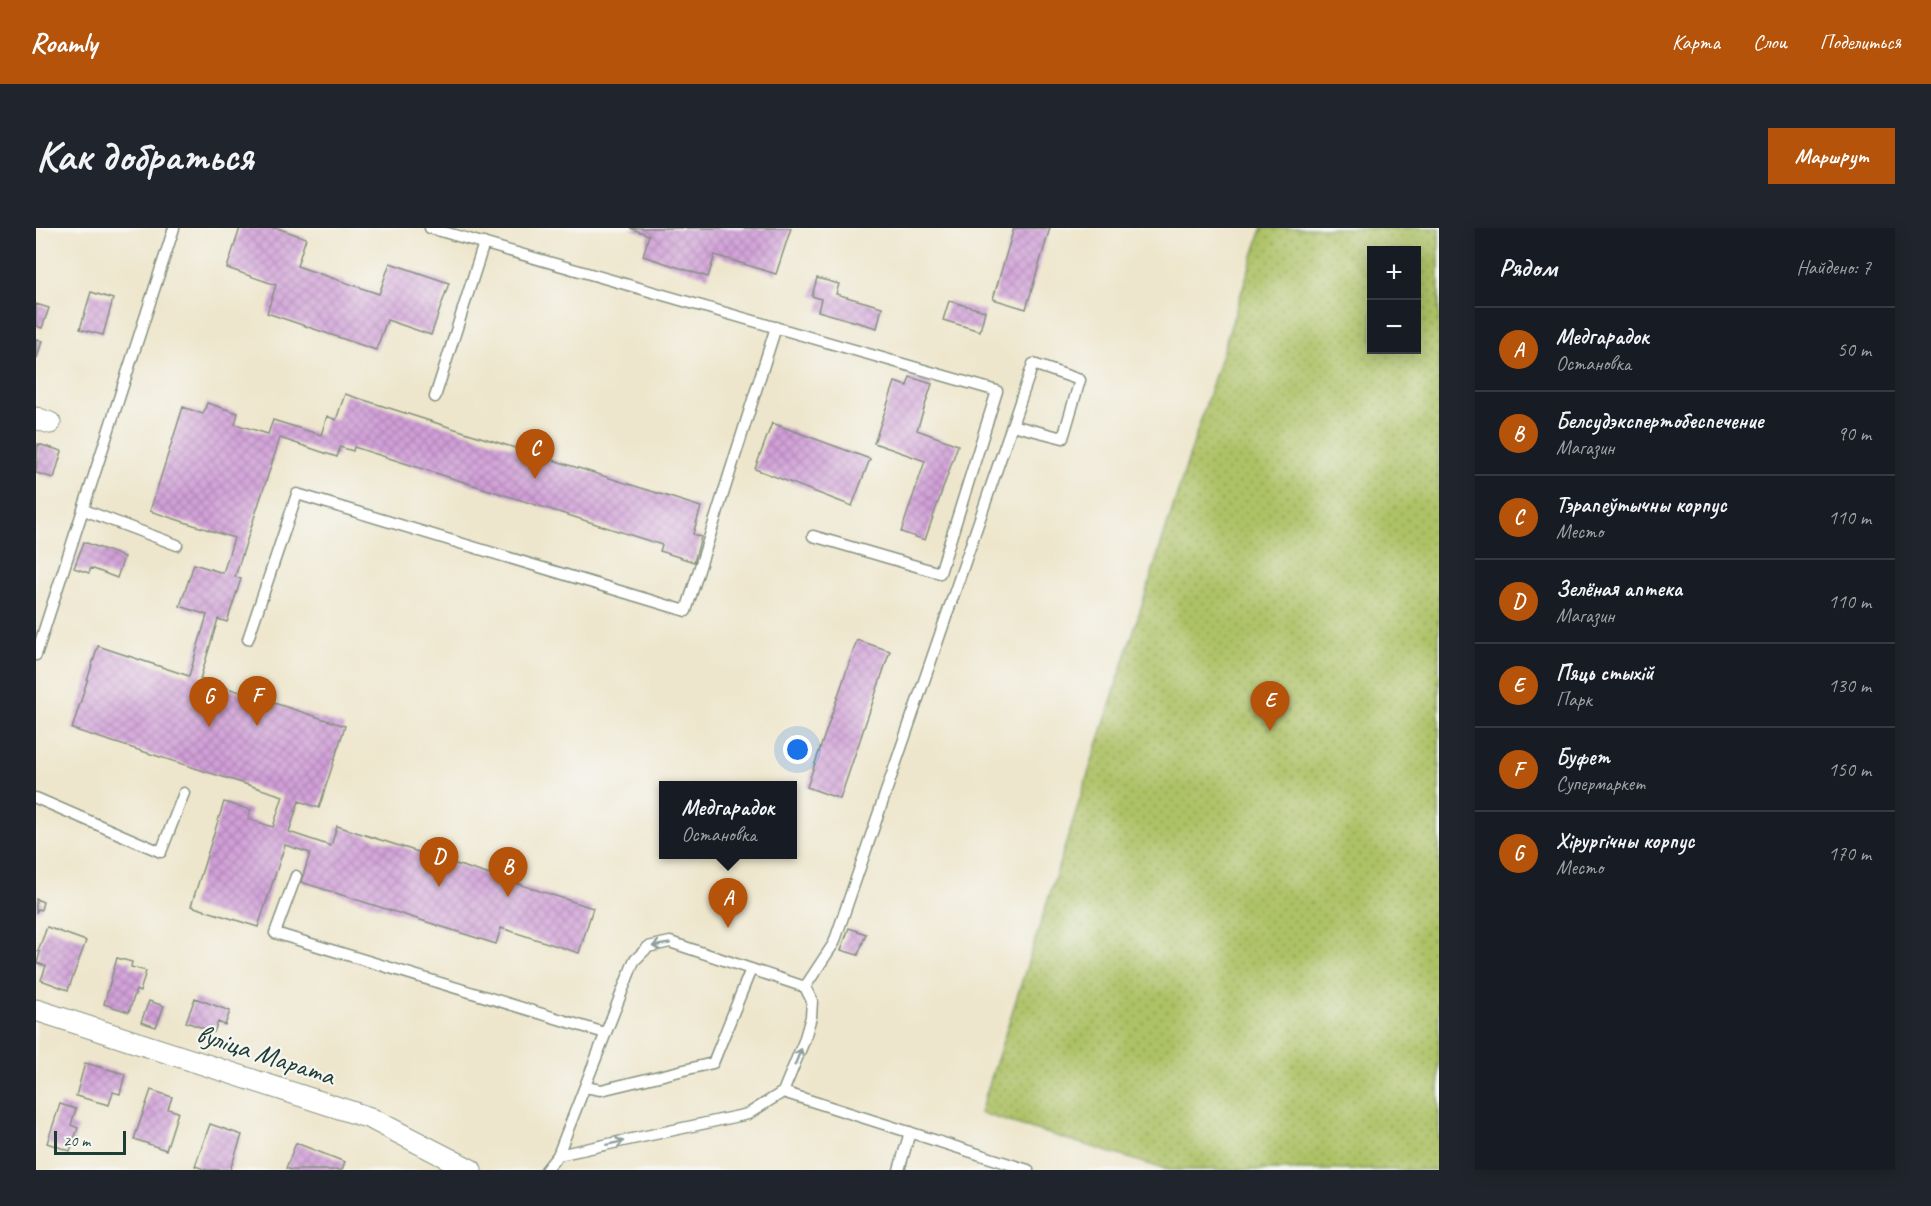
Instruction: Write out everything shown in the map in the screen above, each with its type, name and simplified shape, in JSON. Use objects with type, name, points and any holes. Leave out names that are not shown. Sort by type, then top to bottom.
[{"type":"street","name":"вуліца Марата","points":[[36,1010],[370,1118],[471,1170]]},
{"type":"lane","points":[[36,655],[174,228]]},
{"type":"lane","points":[[430,228],[455,231],[484,243],[997,391],[940,573],[813,536]]},
{"type":"lane","points":[[435,397],[484,243]]},
{"type":"lane","points":[[248,639],[297,494],[686,611],[776,327]]},
{"type":"lane","points":[[805,987],[834,943],[1012,424],[1033,364],[1080,380],[1063,438],[1012,424]]},
{"type":"lane","points":[[84,510],[177,544]]},
{"type":"lane","points":[[36,798],[161,852],[183,793]]},
{"type":"lane","points":[[296,876],[275,933],[605,1033]]},
{"type":"lane","points":[[546,1170],[558,1155],[634,961],[648,947],[670,942],[805,987],[812,1001],[811,1017],[804,1041],[783,1092],[748,1114],[558,1155]]},
{"type":"lane","points":[[585,1087],[601,1090],[713,1063],[751,969]]},
{"type":"lane","points":[[783,1092],[1028,1170]]},
{"type":"lane","points":[[899,1170],[910,1132]]},
{"type":"green space","points":[[1262,228],[1439,228],[1439,1170],[1168,1170],[980,1113]]},
{"type":"building","points":[[240,228],[277,228],[306,238],[297,266],[379,294],[390,263],[449,283],[431,335],[387,320],[376,350],[267,313],[276,285],[227,268]]},
{"type":"building","points":[[630,228],[791,228],[776,274],[715,255],[708,277],[643,256],[649,235]]},
{"type":"building","points":[[1014,228],[1050,228],[1026,309],[993,299]]},
{"type":"building","points":[[817,278],[839,284],[836,294],[882,307],[877,328],[818,311],[821,299],[812,296]]},
{"type":"building","points":[[91,292],[113,299],[103,335],[80,329]]},
{"type":"building","points":[[949,301],[985,311],[980,331],[943,320]]},
{"type":"building","points":[[36,304],[49,308],[42,328],[36,326]]},
{"type":"building","points":[[36,339],[42,341],[37,358],[36,358]]},
{"type":"building","points":[[910,377],[932,384],[917,430],[958,445],[925,540],[901,532],[925,461],[874,443],[895,382],[907,386]]},
{"type":"building","points":[[345,394],[701,507],[693,534],[701,537],[694,562],[660,551],[662,545],[354,447],[353,451],[340,447],[337,457],[280,438],[235,577],[241,579],[227,622],[218,619],[200,679],[345,726],[319,808],[299,801],[289,832],[331,846],[337,826],[593,908],[579,953],[501,928],[496,944],[301,882],[310,853],[285,845],[258,927],[191,906],[224,802],[251,810],[248,819],[273,827],[283,796],[72,729],[98,646],[189,676],[207,615],[180,606],[194,564],[223,573],[234,538],[150,511],[183,407],[203,414],[207,403],[238,413],[235,424],[268,434],[273,420],[321,435],[327,416],[336,420]]},
{"type":"building","points":[[772,423],[870,459],[852,506],[755,469]]},
{"type":"building","points":[[38,444],[62,451],[54,478],[36,473]]},
{"type":"building","points":[[84,542],[124,557],[117,578],[91,568],[89,573],[74,568]]},
{"type":"building","points":[[857,640],[890,651],[840,799],[807,787]]},
{"type":"building","points":[[36,899],[43,902],[41,910],[38,909],[36,913]]},
{"type":"building","points":[[47,927],[86,941],[68,990],[41,980],[46,966],[37,963],[40,952],[38,951]]},
{"type":"building","points":[[849,928],[866,934],[858,955],[841,950]]},
{"type":"building","points":[[117,958],[132,962],[131,967],[146,971],[140,992],[136,990],[129,1012],[104,1004]]},
{"type":"building","points":[[195,998],[230,1011],[225,1025],[218,1022],[214,1032],[186,1022]]},
{"type":"building","points":[[149,1001],[164,1006],[156,1027],[141,1022]]},
{"type":"building","points":[[85,1063],[125,1074],[120,1094],[113,1092],[109,1105],[76,1096]]},
{"type":"building","points":[[151,1090],[172,1097],[168,1109],[178,1112],[166,1150],[134,1139]]},
{"type":"building","points":[[60,1104],[76,1109],[71,1125],[78,1128],[70,1151],[47,1143]]},
{"type":"building","points":[[210,1124],[242,1135],[230,1170],[207,1170],[195,1166]]},
{"type":"building","points":[[296,1143],[345,1162],[342,1170],[291,1170],[286,1168]]},
{"type":"place","name":"Тэрапеўтычны корпус","points":[[535,479]]},
{"type":"place","name":"Буфет","points":[[257,726]]},
{"type":"place","name":"Хірургічны корпус","points":[[209,727]]},
{"type":"place","name":"Пяць стыхій","points":[[1270,731]]},
{"type":"place","name":"Зелёная аптека","points":[[439,887]]},
{"type":"place","name":"Белсудэкспертобеспечение","points":[[508,897]]},
{"type":"place","name":"Медгарадок","points":[[728,928]]}]
